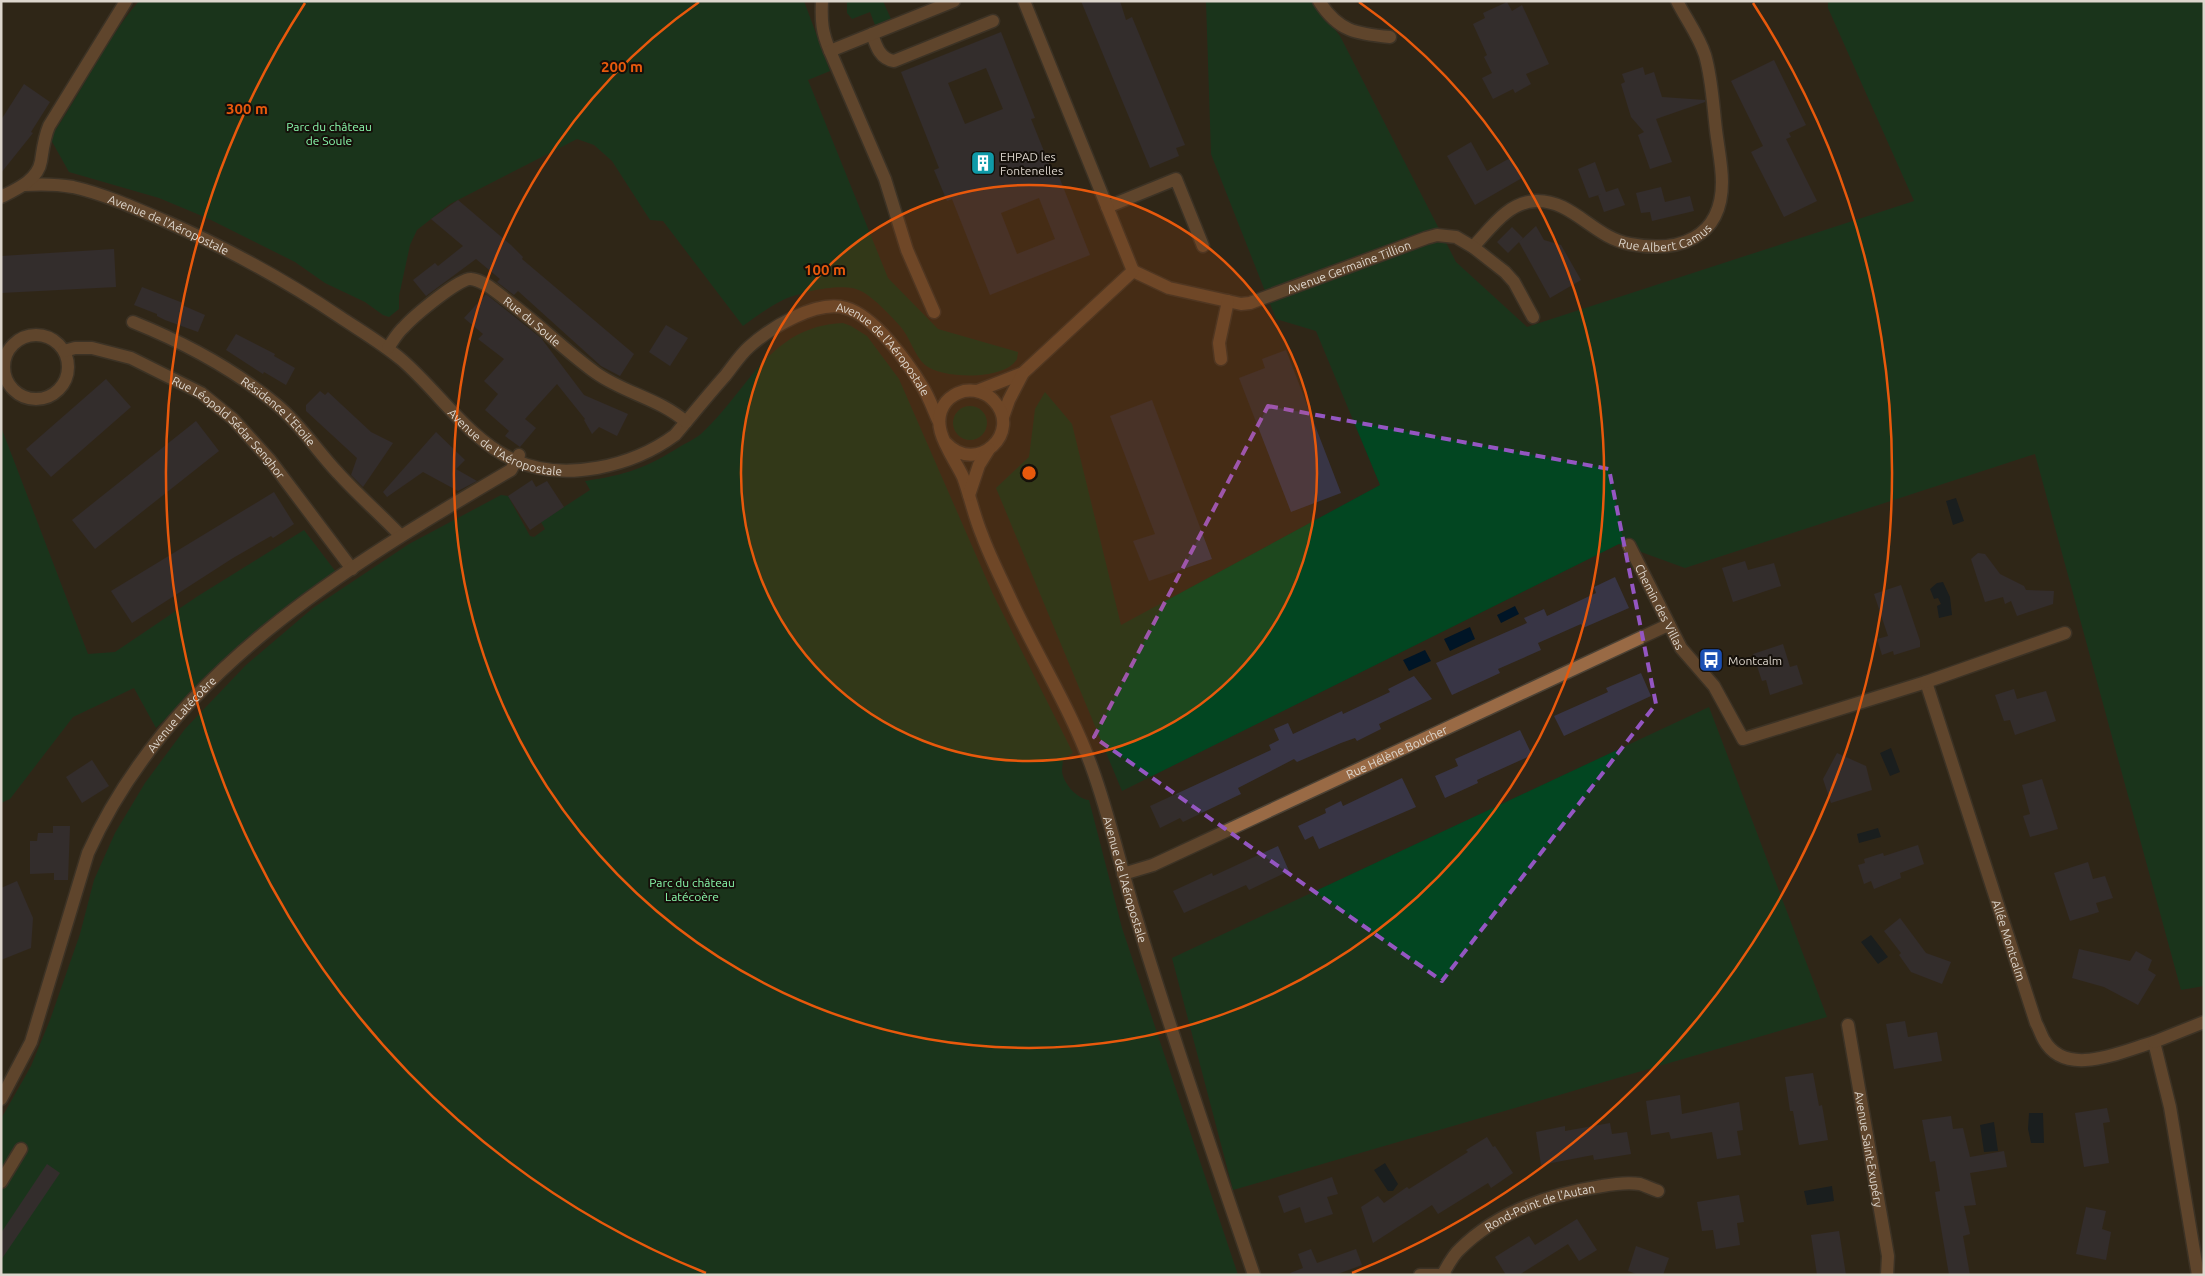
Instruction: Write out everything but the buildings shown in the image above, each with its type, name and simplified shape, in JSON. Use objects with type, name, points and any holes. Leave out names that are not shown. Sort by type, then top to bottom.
[{"type":"street","name":"Avenue de l'Aéropostale","points":[[1,197],[24,185],[39,167],[44,136],[53,117],[126,1]]},
{"type":"street","points":[[822,1],[820,21],[822,32],[844,87],[885,178],[907,250],[934,312]]},
{"type":"street","points":[[830,51],[954,1]]},
{"type":"street","points":[[969,495],[980,465],[1001,435],[1003,417],[1009,400],[1023,373],[1133,272],[1024,1]]},
{"type":"street","points":[[1319,1],[1328,16],[1351,31],[1390,37]]},
{"type":"street","name":"Rue Albert Camus","points":[[1473,247],[1503,215],[1513,208],[1538,201],[1552,203],[1566,209],[1600,233],[1628,244],[1652,247],[1681,244],[1692,240],[1710,225],[1719,205],[1722,181],[1709,72],[1701,45],[1677,1]]},
{"type":"street","points":[[872,34],[879,52],[888,60],[894,61],[993,21]]},
{"type":"street","points":[[1107,207],[1176,179],[1203,246]]},
{"type":"street","name":"Avenue de l'Aéropostale","points":[[24,185],[56,184],[108,197],[201,236],[249,260],[298,288],[388,348],[486,443],[532,466],[559,470],[591,468],[620,463],[661,445],[676,434],[748,348],[766,333],[793,319],[831,306],[844,307],[854,311],[865,317],[879,331],[923,387],[938,420]]},
{"type":"street","name":"Avenue Germaine Tillion","points":[[1133,272],[1169,288],[1241,304],[1258,301],[1437,235],[1456,238],[1473,247],[1510,277],[1533,317]]},
{"type":"street","name":"Rue du Soule","points":[[388,348],[403,327],[458,284],[465,279],[471,278],[495,291],[526,314],[597,374],[660,405],[686,422]]},
{"type":"street","points":[[1220,359],[1219,343],[1228,301]]},
{"type":"street","name":"Résidence L'Etoile","points":[[133,322],[169,337],[214,360],[245,380],[277,405],[299,426],[338,474],[400,535]]},
{"type":"street","points":[[42,336],[51,339],[64,351],[68,369],[61,386],[55,392],[38,399],[29,398],[13,390],[4,374],[5,356],[16,341],[24,337],[42,336]]},
{"type":"street","name":"Rue Léopold Sédar Senghor","points":[[64,351],[75,348],[92,348],[131,358],[202,393],[233,419],[270,460],[352,569]]},
{"type":"street","points":[[990,449],[977,455],[963,454],[956,452],[946,443],[940,432],[938,420],[944,405],[948,399],[962,391],[977,391],[1023,373]]},
{"type":"street","points":[[977,391],[991,397],[1003,417]]},
{"type":"street","name":"Avenue de l'Aéropostale","points":[[946,443],[969,495],[982,536],[1012,602],[1073,721],[1092,768],[1186,1077],[1254,1275]]},
{"type":"street","name":"Avenue Latécoère","points":[[1,1099],[31,1042],[88,853],[99,828],[141,760],[161,733],[234,658],[286,613],[400,535],[511,470],[517,458]]},
{"type":"street","name":"Chemin des Villas","points":[[1629,545],[1681,648],[1714,686],[1743,739],[1926,682]]},
{"type":"street","name":"Rue Hélène Boucher","points":[[1123,874],[1153,865],[1668,625]]},
{"type":"street","points":[[1926,682],[2065,633]]},
{"type":"street","name":"Allée Montcalm","points":[[1926,682],[2033,1013],[2044,1041],[2063,1058],[2074,1061],[2090,1060],[2154,1042],[2204,1022]]},
{"type":"street","name":"Avenue Saint-Exupéry","points":[[1848,1025],[1888,1256],[1887,1275]]},
{"type":"street","points":[[2154,1042],[2170,1107],[2198,1275]]},
{"type":"street","points":[[1,1182],[21,1149]]},
{"type":"street","name":"Rond-Point de l'Autan","points":[[1444,1274],[1459,1250],[1482,1230],[1519,1210],[1550,1198],[1582,1189],[1614,1184],[1639,1184],[1658,1191]]},
{"type":"street","points":[[1420,1275],[1444,1274]]},
{"type":"highlighted area","points":[[1268,406],[1609,469],[1656,704],[1442,981],[1094,737]]},
{"type":"green space","name":"Parc du château de Soule","points":[[139,1],[804,1],[830,71],[808,80],[888,278],[938,329],[1018,352],[1017,359],[1010,366],[1000,371],[973,376],[933,370],[921,361],[903,330],[883,308],[863,292],[846,287],[814,290],[785,299],[743,326],[663,221],[650,220],[612,161],[594,145],[577,139],[450,204],[417,230],[410,245],[399,296],[399,309],[389,317],[383,315],[365,302],[325,283],[295,262],[207,218],[159,198],[69,172],[50,138],[126,17]]},
{"type":"green space","points":[[847,1],[883,1],[891,19],[875,25],[870,12],[852,19],[847,13]]},
{"type":"green space","points":[[1206,1],[1313,1],[1340,36],[1456,262],[1527,327],[1914,201],[1828,8],[1828,1],[2204,1],[2204,986],[2181,990],[2035,454],[1685,568],[1619,544],[1122,791],[996,488],[1029,457],[1035,409],[1045,392],[1072,424],[1121,625],[1380,485],[1316,331],[1276,319],[1211,154]]},
{"type":"green space","name":"Parc du château Latécoère","points":[[843,323],[867,336],[899,379],[993,594],[1073,753],[1063,759],[1063,776],[1075,794],[1089,800],[1122,928],[1238,1275],[1,1275],[1,1119],[31,1066],[50,1020],[80,934],[94,880],[115,833],[145,783],[185,729],[246,665],[313,608],[409,544],[501,495],[508,496],[530,536],[534,537],[545,529],[541,522],[590,490],[585,481],[635,470],[657,460],[695,438],[719,415],[763,362],[779,347],[797,335],[818,327]]},
{"type":"green space","points":[[970,406],[982,411],[987,423],[982,435],[970,440],[958,435],[953,423],[958,411]]},
{"type":"green space","points":[[1,427],[88,654],[115,652],[198,596],[304,530],[336,572],[254,632],[156,728],[134,688],[73,717],[10,799],[1,803]]},
{"type":"green space","points":[[1709,707],[1827,1017],[1233,1190],[1172,958]]},
{"type":"water","points":[[1956,498],[1964,521],[1953,525],[1946,501]]},
{"type":"water","points":[[1943,582],[1950,597],[1952,615],[1939,618],[1937,606],[1941,604],[1938,598],[1934,599],[1930,589],[1937,583]]},
{"type":"water","points":[[1515,606],[1519,614],[1501,623],[1497,615]]},
{"type":"water","points":[[1470,627],[1475,639],[1450,651],[1444,639]]},
{"type":"water","points":[[1425,650],[1431,661],[1409,671],[1403,660]]},
{"type":"water","points":[[1891,748],[1900,772],[1890,776],[1880,753]]},
{"type":"water","points":[[1878,828],[1881,837],[1859,843],[1857,834]]},
{"type":"water","points":[[1871,935],[1888,957],[1878,964],[1861,942]]},
{"type":"water","points":[[2029,1113],[2043,1113],[2044,1143],[2031,1143],[2028,1129]]},
{"type":"water","points":[[1994,1122],[1998,1151],[1984,1152],[1980,1125]]},
{"type":"water","points":[[1385,1163],[1398,1184],[1393,1191],[1388,1191],[1374,1170]]},
{"type":"water","points":[[1832,1186],[1834,1201],[1807,1205],[1804,1191]]},
{"type":"place","name":"EHPAD les Fontenelles","points":[[983,163]]},
{"type":"place","name":"Montcalm","points":[[1711,660]]}]
